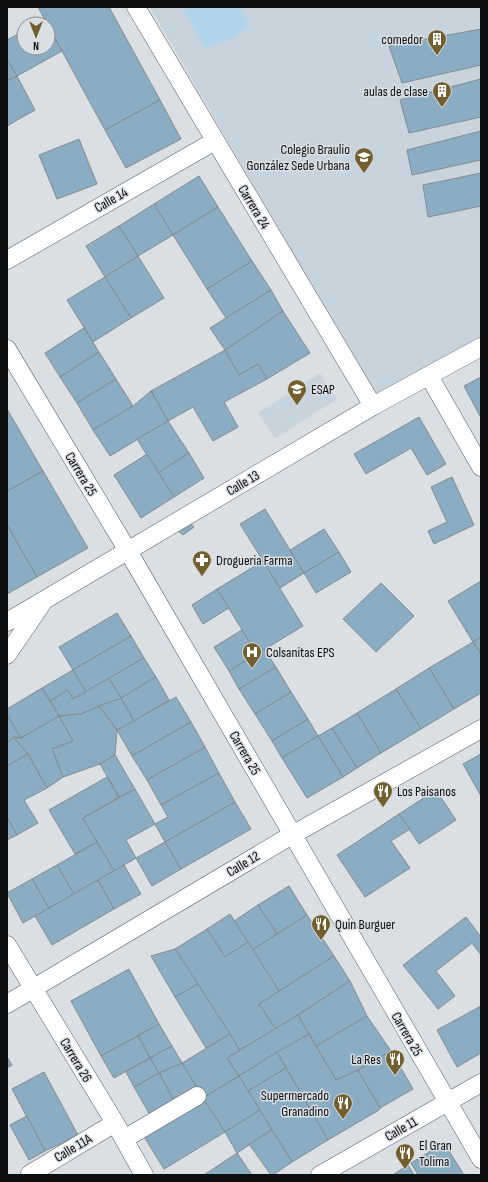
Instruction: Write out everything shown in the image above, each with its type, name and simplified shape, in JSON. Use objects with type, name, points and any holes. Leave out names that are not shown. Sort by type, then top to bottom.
[{"type":"street","name":"Carrera 24","points":[[136,7],[373,406]]},
{"type":"street","name":"Calle 14","points":[[7,260],[215,141]]},
{"type":"street","name":"Calle 13","points":[[7,622],[373,406],[481,347]]},
{"type":"street","name":"Carrera 25","points":[[7,349],[128,551],[481,1159]]},
{"type":"street","points":[[429,376],[481,467]]},
{"type":"street","points":[[7,656],[43,601]]},
{"type":"street","name":"Calle 12","points":[[7,1004],[292,835],[481,729]]},
{"type":"street","name":"Carrera 26","points":[[7,945],[115,1123],[144,1175]]},
{"type":"street","name":"Calle 11","points":[[320,1175],[481,1083]]},
{"type":"street","points":[[124,1140],[197,1096]]},
{"type":"street","name":"Calle 11A","points":[[30,1174],[115,1123]]},
{"type":"shaded area","name":"Colegio Braulio González Sede Urbana","points":[[150,7],[481,7],[481,341],[379,401]]},
{"type":"shaded area","points":[[182,7],[240,7],[250,26],[230,39],[205,48]]},
{"type":"shaded area","name":"ESAP","points":[[320,373],[337,399],[275,439],[258,413]]},
{"type":"building","points":[[38,7],[109,7],[160,100],[105,130],[56,40],[56,16],[43,16]]},
{"type":"building","name":"comedor","points":[[481,29],[481,65],[402,83],[389,46]]},
{"type":"building","points":[[16,35],[16,56],[53,56],[17,76],[7,59],[7,40]]},
{"type":"building","points":[[56,40],[62,51],[56,54]]},
{"type":"building","points":[[7,59],[17,76],[7,81]]},
{"type":"building","points":[[17,76],[35,110],[7,126],[7,81]]},
{"type":"building","name":"aulas de clase","points":[[481,79],[481,117],[409,133],[400,100]]},
{"type":"building","points":[[160,100],[181,139],[126,168],[105,130]]},
{"type":"building","points":[[481,131],[481,160],[412,175],[407,150]]},
{"type":"building","points":[[79,139],[97,184],[57,199],[39,155]]},
{"type":"building","points":[[481,173],[481,206],[428,217],[423,185]]},
{"type":"building","points":[[199,176],[218,207],[173,235],[154,204]]},
{"type":"building","points":[[154,204],[173,235],[138,256],[119,226]]},
{"type":"building","points":[[218,207],[252,261],[207,289],[173,235]]},
{"type":"building","points":[[119,226],[138,256],[105,277],[86,246]]},
{"type":"building","points":[[138,256],[164,298],[131,318],[105,277]]},
{"type":"building","points":[[252,261],[271,290],[226,318],[207,289]]},
{"type":"building","points":[[105,277],[131,318],[93,342],[67,300]]},
{"type":"building","points":[[271,290],[283,311],[225,350],[210,328]]},
{"type":"building","points":[[283,311],[310,353],[267,379],[258,364],[239,375],[225,350]]},
{"type":"building","points":[[84,328],[99,352],[60,377],[45,353]]},
{"type":"building","points":[[225,350],[239,375],[258,364],[267,379],[224,402],[238,427],[213,441],[193,407],[168,421],[151,391]]},
{"type":"building","points":[[99,352],[116,379],[77,403],[60,377]]},
{"type":"building","points":[[481,377],[481,418],[464,386]]},
{"type":"building","points":[[116,379],[133,406],[93,430],[77,403]]},
{"type":"building","points":[[151,391],[168,421],[110,456],[93,430],[133,406]]},
{"type":"building","points":[[7,409],[43,471],[7,491]]},
{"type":"building","points":[[419,417],[446,464],[427,475],[411,448],[366,474],[354,454]]},
{"type":"building","points":[[168,421],[189,453],[158,473],[137,439]]},
{"type":"building","points":[[189,453],[204,478],[174,497],[158,473]]},
{"type":"building","points":[[147,454],[174,497],[141,518],[114,475]]},
{"type":"building","points":[[43,471],[88,548],[37,577],[7,525],[7,491]]},
{"type":"building","points":[[452,477],[474,525],[434,544],[428,531],[447,522],[431,487]]},
{"type":"building","points":[[265,509],[304,573],[280,588],[240,524]]},
{"type":"building","points":[[188,520],[194,527],[183,535],[175,528]]},
{"type":"building","points":[[7,525],[37,577],[7,594]]},
{"type":"building","points":[[324,529],[339,552],[304,573],[290,550]]},
{"type":"building","points":[[339,552],[351,572],[316,593],[304,573]]},
{"type":"building","points":[[263,561],[303,626],[257,654],[217,589]]},
{"type":"building","points":[[481,581],[481,637],[473,642],[448,601]]},
{"type":"building","points":[[381,583],[414,616],[376,652],[343,619]]},
{"type":"building","points":[[217,589],[229,608],[203,624],[192,605]]},
{"type":"building","points":[[117,613],[131,636],[73,670],[59,647]]},
{"type":"building","points":[[242,630],[257,654],[229,671],[214,647]]},
{"type":"building","points":[[131,636],[144,658],[86,692],[73,670]]},
{"type":"building","points":[[481,637],[481,654],[473,642]]},
{"type":"building","points":[[473,642],[481,654],[481,693],[454,709],[429,668]]},
{"type":"building","name":"Colsanitas EPS","points":[[264,649],[276,667],[239,689],[229,671]]},
{"type":"building","points":[[144,658],[156,677],[121,698],[109,678]]},
{"type":"building","points":[[276,667],[291,692],[255,714],[239,689]]},
{"type":"building","points":[[429,668],[454,709],[421,729],[396,689]]},
{"type":"building","points":[[73,670],[86,692],[73,699],[68,690],[50,701],[42,688]]},
{"type":"building","points":[[156,677],[169,700],[134,721],[121,698]]},
{"type":"building","points":[[109,678],[121,698],[81,714],[59,716],[50,701],[68,690],[73,699]]},
{"type":"building","points":[[42,688],[59,716],[21,738],[7,715],[7,709]]},
{"type":"building","points":[[396,689],[421,729],[381,753],[357,713]]},
{"type":"building","points":[[291,692],[308,719],[272,741],[255,714]]},
{"type":"building","points":[[176,697],[191,722],[132,756],[117,730]]},
{"type":"building","points":[[121,698],[134,721],[117,730],[99,706]]},
{"type":"building","points":[[99,706],[117,730],[115,755],[100,764],[63,777],[52,749],[73,741],[59,716],[81,714]]},
{"type":"building","points":[[357,713],[381,753],[357,768],[332,728]]},
{"type":"building","points":[[7,715],[21,738],[13,737],[7,743]]},
{"type":"building","points":[[59,716],[73,741],[52,749],[63,777],[47,788],[28,754],[13,737],[21,738]]},
{"type":"building","points":[[308,719],[318,736],[282,758],[272,741]]},
{"type":"building","points":[[191,722],[205,747],[147,780],[132,756]]},
{"type":"building","points":[[332,728],[357,768],[343,777],[318,736]]},
{"type":"building","points":[[318,736],[343,777],[307,798],[282,758]]},
{"type":"building","points":[[13,737],[28,754],[7,766],[7,743]]},
{"type":"building","points":[[205,747],[219,773],[161,805],[147,780]]},
{"type":"building","points":[[28,754],[47,788],[24,800],[38,823],[17,835],[7,817],[7,766]]},
{"type":"building","points":[[481,754],[481,796],[463,764]]},
{"type":"building","points":[[115,755],[135,789],[119,797],[100,764]]},
{"type":"building","points":[[219,773],[235,802],[165,842],[155,824],[168,817],[161,805]]},
{"type":"building","points":[[107,777],[119,797],[83,818],[97,842],[75,854],[49,810]]},
{"type":"building","points":[[135,789],[155,824],[126,840],[136,858],[114,871],[83,818]]},
{"type":"building","points":[[436,790],[456,820],[419,844],[399,814]]},
{"type":"building","points":[[235,802],[251,829],[181,869],[165,842]]},
{"type":"building","points":[[399,814],[410,829],[391,841],[410,868],[365,897],[337,855]]},
{"type":"building","points":[[7,817],[17,835],[7,840]]},
{"type":"building","points":[[97,842],[114,871],[74,894],[57,865]]},
{"type":"building","points":[[165,842],[181,869],[152,886],[136,858]]},
{"type":"building","points":[[57,865],[74,894],[49,908],[32,879]]},
{"type":"building","points":[[124,865],[141,894],[114,909],[98,880]]},
{"type":"building","points":[[32,879],[49,908],[23,923],[7,893]]},
{"type":"building","points":[[98,880],[114,909],[52,945],[35,916]]},
{"type":"building","points":[[289,886],[307,915],[277,934],[258,905]]},
{"type":"building","points":[[258,905],[277,934],[252,950],[234,921]]},
{"type":"building","points":[[230,914],[248,942],[225,957],[207,929]]},
{"type":"building","points":[[307,915],[334,956],[279,991],[252,950]]},
{"type":"building","points":[[466,917],[481,937],[481,955],[472,943],[436,971],[455,996],[438,1009],[403,965]]},
{"type":"building","points":[[207,929],[225,957],[248,942],[279,991],[259,1004],[276,1029],[240,1050],[175,949]]},
{"type":"building","points":[[175,949],[198,984],[175,997],[151,956]]},
{"type":"building","points":[[334,956],[350,981],[276,1029],[259,1004]]},
{"type":"building","points":[[129,969],[159,1024],[101,1056],[71,1001]]},
{"type":"building","points":[[350,981],[367,1016],[316,1046],[298,1015]]},
{"type":"building","points":[[198,984],[230,1034],[206,1048],[175,997]]},
{"type":"building","points":[[481,1006],[481,1053],[457,1067],[437,1030]]},
{"type":"building","points":[[298,1015],[309,1034],[239,1076],[227,1058]]},
{"type":"building","points":[[367,1016],[391,1051],[358,1070],[336,1080],[316,1046]]},
{"type":"building","points":[[159,1024],[172,1046],[150,1058],[138,1036]]},
{"type":"building","points":[[230,1034],[240,1050],[227,1058],[239,1076],[203,1098],[182,1063]]},
{"type":"building","points":[[309,1034],[336,1080],[358,1070],[380,1108],[328,1140],[277,1052]]},
{"type":"building","points":[[138,1036],[150,1058],[114,1078],[101,1056]]},
{"type":"building","points":[[172,1046],[182,1063],[159,1073],[150,1058]]},
{"type":"building","points":[[391,1051],[413,1089],[380,1108],[358,1070]]},
{"type":"building","points":[[277,1052],[286,1068],[248,1091],[239,1076]]},
{"type":"building","points":[[7,1057],[12,1065],[7,1068]]},
{"type":"building","points":[[150,1058],[159,1073],[134,1087],[126,1072]]},
{"type":"building","points":[[182,1063],[198,1089],[175,1102],[159,1073]]},
{"type":"building","points":[[286,1068],[328,1140],[292,1162],[248,1091]]},
{"type":"building","points":[[44,1072],[78,1135],[45,1151],[12,1089]]},
{"type":"building","points":[[159,1073],[175,1102],[150,1115],[134,1087]]},
{"type":"building","points":[[239,1076],[260,1110],[225,1132],[203,1098]]},
{"type":"building","points":[[203,1098],[225,1132],[164,1169],[143,1135]]},
{"type":"building","points":[[260,1110],[272,1130],[237,1153],[225,1132]]},
{"type":"building","points":[[27,1116],[45,1151],[29,1160],[10,1125]]},
{"type":"building","points":[[272,1130],[292,1162],[271,1175],[249,1144]]},
{"type":"building","points":[[444,1143],[464,1175],[418,1175],[411,1163]]},
{"type":"building","points":[[237,1153],[252,1175],[204,1175]]},
{"type":"building","name":"El Gran Tolima","points":[[408,1165],[414,1175],[393,1175]]},
{"type":"place","name":"comedor","points":[[437,56]]},
{"type":"place","name":"aulas de clase","points":[[442,108]]},
{"type":"place","name":"Colegio Braulio González Sede Urbana","points":[[364,174]]},
{"type":"place","name":"ESAP","points":[[297,406]]},
{"type":"place","name":"Drogueria Farma","points":[[202,577]]},
{"type":"place","name":"Colsanitas EPS","points":[[252,669]]},
{"type":"place","name":"Los Paisanos","points":[[383,808]]},
{"type":"place","name":"Quin Burguer","points":[[321,941]]},
{"type":"place","name":"La Res","points":[[395,1076]]},
{"type":"place","name":"Supermercado Granadino","points":[[343,1120]]},
{"type":"place","name":"El Gran Tolima","points":[[405,1170]]}]
